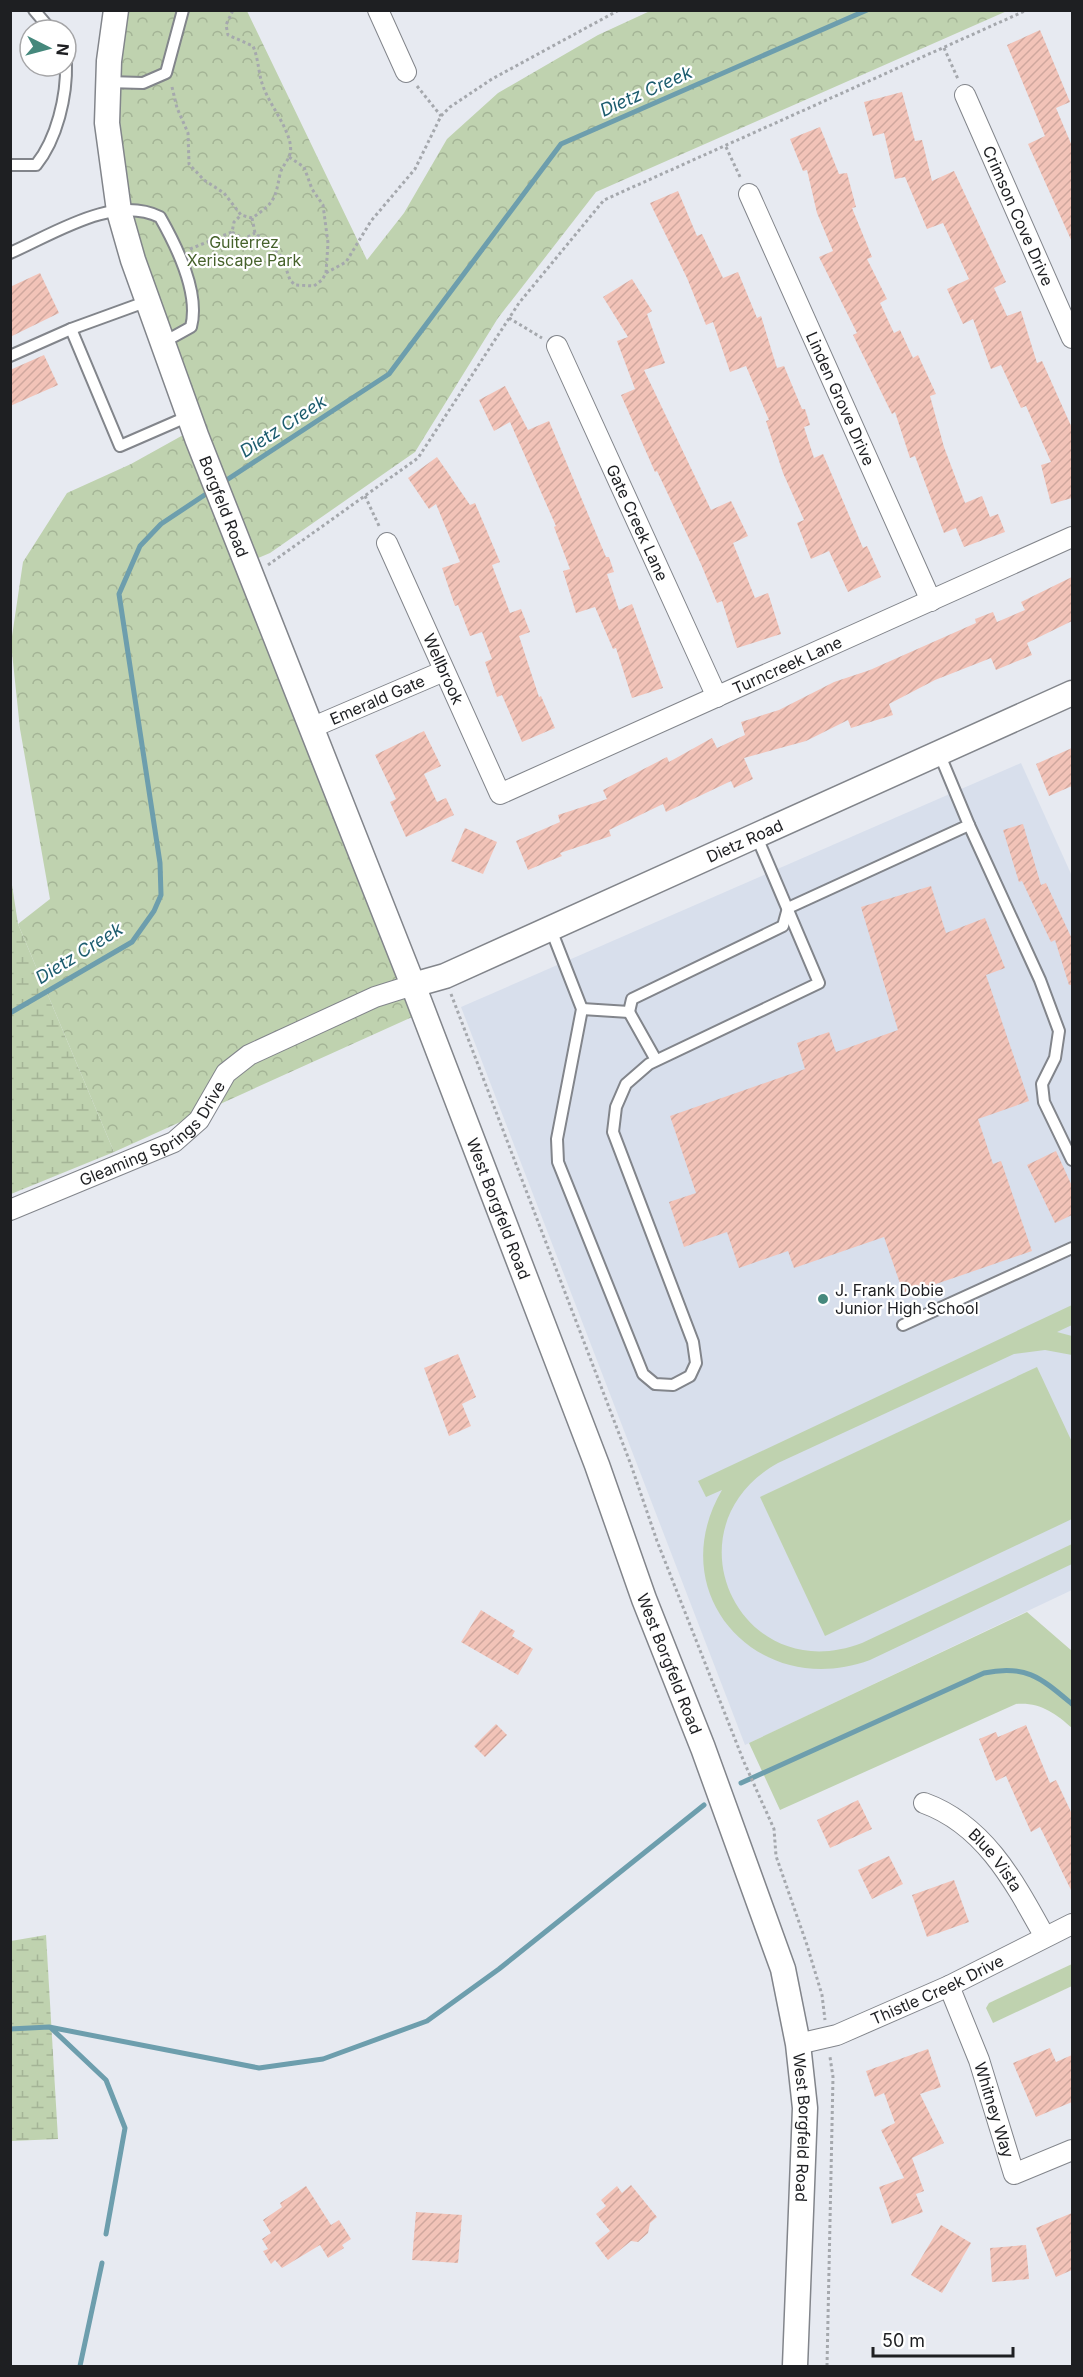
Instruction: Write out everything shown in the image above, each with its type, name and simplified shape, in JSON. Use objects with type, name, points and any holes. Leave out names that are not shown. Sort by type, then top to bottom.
[{"type":"street","name":"Borgfeld Road","points":[[116,10],[107,82],[107,123],[119,210],[148,301],[193,427],[413,985]]},
{"type":"street","points":[[378,10],[406,72]]},
{"type":"street","name":"Crimson Cove Drive","points":[[965,95],[1072,338]]},
{"type":"street","name":"Linden Grove Drive","points":[[749,194],[931,601]]},
{"type":"street","name":"Gate Creek Lane","points":[[557,346],[717,697]]},
{"type":"street","name":"Turncreek Lane","points":[[500,794],[1072,537]]},
{"type":"street","name":"Wellbrook","points":[[387,543],[500,794]]},
{"type":"street","name":"Emerald Gate","points":[[311,729],[444,671]]},
{"type":"street","name":"Dietz Road","points":[[413,985],[445,976],[1072,693]]},
{"type":"street","name":"Gleaming Springs Drive","points":[[10,1210],[174,1142],[199,1120],[226,1073],[249,1055],[375,997],[413,985]]},
{"type":"street","name":"West Borgfeld Road","points":[[413,985],[593,1454],[644,1599],[711,1770],[783,1969],[798,2044],[805,2108],[795,2367]]},
{"type":"street","name":"Blue Vista","points":[[924,1803],[945,1810],[973,1830],[1013,1879],[1045,1937]]},
{"type":"street","name":"Thistle Creek Drive","points":[[798,2044],[837,2035],[949,1986],[1072,1924]]},
{"type":"street","name":"Whitney Way","points":[[949,1986],[979,2060],[1014,2174],[1072,2150]]},
{"type":"lane","points":[[107,82],[143,82],[166,73],[183,10]]},
{"type":"lane","points":[[10,165],[36,165],[45,154],[67,89],[67,78]]},
{"type":"lane","points":[[10,253],[87,218],[119,210],[142,210],[160,217],[190,290],[194,316],[191,327],[164,342]]},
{"type":"lane","points":[[10,356],[71,329],[148,301]]},
{"type":"lane","points":[[71,329],[120,446],[193,427]]},
{"type":"lane","points":[[939,752],[969,825],[1040,980],[1059,1032],[1055,1058],[1042,1084],[1044,1102],[1072,1160]]},
{"type":"lane","points":[[656,1060],[629,1012],[632,999],[783,926],[788,908],[969,825]]},
{"type":"lane","points":[[550,927],[582,1009],[557,1139],[558,1162],[643,1374],[655,1384],[673,1384],[690,1376],[696,1363],[693,1342],[613,1132],[616,1107],[626,1084],[656,1060],[819,983],[756,835]]},
{"type":"lane","points":[[582,1009],[629,1012]]},
{"type":"lane","points":[[903,1325],[1072,1248]]},
{"type":"path","points":[[233,10],[226,25],[228,35],[253,46],[257,55],[263,88],[290,142],[289,157],[282,167],[277,195],[270,205],[252,218]]},
{"type":"path","points":[[326,273],[346,262],[372,221],[407,181],[441,116],[467,94],[619,10]]},
{"type":"path","points":[[273,563],[418,458],[509,318],[604,200],[1027,10]]},
{"type":"path","points":[[944,48],[965,95]]},
{"type":"path","points":[[406,72],[441,116]]},
{"type":"path","points":[[166,73],[188,133],[189,164],[204,180],[224,193],[241,215],[252,218]]},
{"type":"path","points":[[725,147],[749,194]]},
{"type":"path","points":[[252,218],[255,233],[282,257],[290,280],[295,285],[314,286],[322,280],[326,273],[328,243],[323,205],[312,189],[304,167],[289,157]]},
{"type":"path","points":[[232,232],[234,222],[241,215]]},
{"type":"path","points":[[177,254],[232,232]]},
{"type":"path","points":[[232,232],[244,239],[255,233]]},
{"type":"path","points":[[509,318],[557,346]]},
{"type":"path","points":[[365,496],[387,543]]},
{"type":"path","points":[[445,976],[631,1465],[657,1541],[760,1800]]},
{"type":"shaded area","name":"J. Frank Dobie Junior High School","points":[[1021,763],[1072,876],[1072,1590],[745,1745],[461,1007]]},
{"type":"green space","name":"Guiterrez Xeriscape Park","points":[[116,11],[247,11],[367,260],[404,213],[447,139],[498,93],[598,35],[650,11],[1007,11],[596,192],[498,318],[415,452],[270,553],[246,563],[421,1013],[114,1152],[18,924],[50,899],[20,729],[11,643],[23,562],[67,493],[131,464],[194,429],[119,211]]},
{"type":"green space","points":[[10,872],[18,924],[114,1152],[11,1194]]},
{"type":"green space","points":[[1072,1305],[1072,1325],[1057,1332],[1072,1336],[1072,1355],[1045,1350],[1014,1354],[778,1463],[744,1491],[726,1525],[722,1560],[731,1595],[751,1624],[781,1644],[818,1651],[862,1643],[1072,1544],[1072,1564],[870,1660],[829,1669],[791,1665],[758,1652],[731,1629],[712,1600],[704,1566],[706,1529],[722,1490],[706,1497],[698,1481]]},
{"type":"green space","points":[[1037,1367],[1072,1442],[1072,1519],[825,1636],[760,1497]]},
{"type":"green space","points":[[1027,1612],[1072,1651],[1072,1728],[1040,1707],[1016,1704],[780,1810],[749,1743]]},
{"type":"green space","points":[[46,1935],[58,2139],[11,2141],[11,1941]]},
{"type":"green space","points":[[1072,1964],[1072,1986],[993,2023],[986,2008],[989,2003]]},
{"type":"building","points":[[1040,30],[1070,102],[1056,108],[1072,146],[1072,242],[1028,144],[1045,136],[1007,45]]},
{"type":"building","points":[[902,92],[915,141],[922,140],[932,181],[954,171],[1006,282],[994,288],[1007,316],[1021,311],[1037,363],[1042,361],[1072,428],[1072,498],[1051,504],[1041,465],[1051,462],[1026,406],[1021,408],[1001,365],[991,369],[973,319],[963,324],[947,289],[969,279],[943,223],[927,229],[905,177],[895,179],[884,133],[873,136],[864,102]]},
{"type":"building","points":[[820,127],[839,174],[847,173],[856,207],[852,208],[872,257],[867,259],[887,299],[880,303],[894,333],[900,330],[913,358],[918,355],[936,394],[930,396],[944,447],[965,503],[982,496],[990,517],[998,514],[1005,532],[964,547],[956,528],[944,533],[915,456],[910,458],[895,412],[892,414],[853,335],[857,333],[819,257],[833,251],[817,213],[807,170],[803,171],[790,139]]},
{"type":"building","points":[[678,191],[697,236],[702,234],[723,278],[738,272],[757,318],[761,316],[777,368],[784,366],[802,409],[805,409],[810,425],[804,427],[814,458],[823,454],[863,548],[867,546],[881,577],[848,592],[829,551],[811,559],[797,523],[804,520],[783,473],[766,421],[769,420],[746,366],[730,372],[713,322],[706,325],[687,278],[650,203]]},
{"type":"building","points":[[40,273],[59,313],[10,337],[10,287]]},
{"type":"building","points":[[632,279],[652,311],[647,314],[665,363],[644,370],[711,510],[731,501],[748,536],[733,543],[755,598],[768,593],[781,634],[737,648],[722,601],[717,603],[701,564],[657,471],[655,472],[621,395],[635,389],[617,341],[628,337],[603,297]]},
{"type":"building","points":[[44,355],[58,385],[10,406],[10,370]]},
{"type":"building","points":[[505,386],[528,430],[549,421],[606,557],[609,557],[614,572],[607,574],[619,610],[632,604],[663,688],[632,698],[616,648],[613,649],[595,607],[576,613],[563,571],[570,569],[554,527],[556,526],[510,422],[494,431],[479,400]]},
{"type":"building","points":[[437,457],[470,505],[475,503],[500,562],[492,565],[510,613],[521,609],[530,632],[519,636],[539,697],[541,696],[555,728],[522,742],[502,695],[497,697],[485,662],[492,659],[482,632],[470,636],[458,605],[455,606],[442,568],[460,562],[436,504],[429,509],[408,478]]},
{"type":"building","points":[[1072,577],[1072,621],[1027,643],[1032,655],[996,670],[991,658],[935,680],[889,704],[893,715],[851,728],[848,720],[806,741],[744,758],[753,779],[734,788],[731,781],[666,812],[663,804],[609,830],[611,836],[560,853],[562,856],[528,870],[516,841],[560,822],[558,815],[607,799],[603,790],[667,757],[669,762],[712,738],[717,748],[745,735],[741,722],[779,710],[834,682],[870,670],[976,623],[975,619],[993,612],[997,622],[1025,610],[1021,602]]},
{"type":"building","points":[[424,731],[441,766],[424,774],[437,802],[446,798],[454,815],[406,837],[390,802],[396,799],[375,755]]},
{"type":"building","points":[[1072,748],[1072,786],[1049,796],[1036,764]]},
{"type":"building","points":[[1023,824],[1041,885],[1046,883],[1072,939],[1072,985],[1069,985],[1055,940],[1051,942],[1022,881],[1019,882],[1003,830]]},
{"type":"building","points":[[465,828],[497,842],[483,874],[451,861]]},
{"type":"building","points":[[931,886],[946,933],[985,918],[1005,968],[986,975],[1029,1101],[978,1119],[993,1164],[1001,1161],[1032,1251],[904,1295],[884,1237],[794,1268],[788,1251],[739,1268],[727,1232],[684,1247],[669,1202],[696,1193],[670,1116],[805,1069],[797,1043],[829,1032],[836,1052],[898,1030],[861,907]]},
{"type":"building","points":[[1056,1151],[1072,1186],[1072,1215],[1055,1223],[1027,1165]]},
{"type":"building","points":[[458,1354],[476,1397],[462,1404],[471,1426],[449,1436],[424,1368]]},
{"type":"building","points":[[481,1610],[515,1631],[512,1636],[533,1649],[518,1675],[461,1642]]},
{"type":"building","points":[[496,1724],[507,1735],[485,1757],[474,1746]]},
{"type":"building","points":[[1026,1725],[1050,1783],[1056,1780],[1072,1814],[1072,1892],[1040,1827],[1031,1832],[1006,1776],[996,1781],[979,1739],[996,1732],[998,1737]]},
{"type":"building","points":[[858,1800],[872,1829],[830,1848],[817,1820]]},
{"type":"building","points":[[889,1856],[903,1884],[872,1899],[858,1870]]},
{"type":"building","points":[[954,1880],[969,1922],[927,1937],[912,1895]]},
{"type":"building","points":[[1050,2048],[1056,2062],[1072,2055],[1072,2102],[1036,2117],[1013,2063]]},
{"type":"building","points":[[928,2049],[941,2087],[920,2094],[944,2143],[912,2158],[924,2191],[916,2194],[923,2212],[892,2224],[879,2187],[904,2178],[881,2130],[895,2123],[884,2093],[875,2097],[866,2071]]},
{"type":"building","points":[[631,2185],[657,2217],[650,2223],[648,2233],[638,2242],[631,2241],[608,2260],[595,2243],[610,2231],[596,2214],[606,2206],[601,2200],[617,2186],[622,2193]]},
{"type":"building","points":[[306,2186],[331,2225],[339,2220],[351,2239],[342,2245],[344,2248],[328,2258],[320,2245],[282,2268],[275,2260],[271,2264],[263,2251],[268,2249],[262,2239],[271,2233],[263,2220],[282,2207],[280,2203]]},
{"type":"building","points":[[416,2212],[462,2215],[458,2263],[412,2260]]},
{"type":"building","points":[[1072,2213],[1072,2270],[1056,2277],[1036,2228]]},
{"type":"building","points":[[941,2225],[971,2243],[942,2293],[911,2275]]},
{"type":"building","points":[[1026,2245],[1029,2279],[992,2282],[990,2248]]},
{"type":"waterway","name":"Dietz Creek","points":[[222,483],[389,374],[561,144],[867,10]]},
{"type":"waterway","name":"Dietz Creek","points":[[10,1013],[132,942],[154,911],[161,895],[160,863],[119,594],[140,546],[161,524],[212,490]]},
{"type":"waterway","points":[[741,1783],[984,1673],[1011,1670],[1032,1675],[1042,1680],[1072,1704]]},
{"type":"waterway","points":[[10,2029],[49,2027],[259,2068],[323,2059],[427,2021],[499,1969],[704,1805]]},
{"type":"waterway","points":[[51,2028],[106,2080],[125,2128],[106,2234]]},
{"type":"waterway","points":[[80,2366],[102,2263]]},
{"type":"place","name":"J. Frank Dobie Junior High School","points":[[823,1299]]}]
